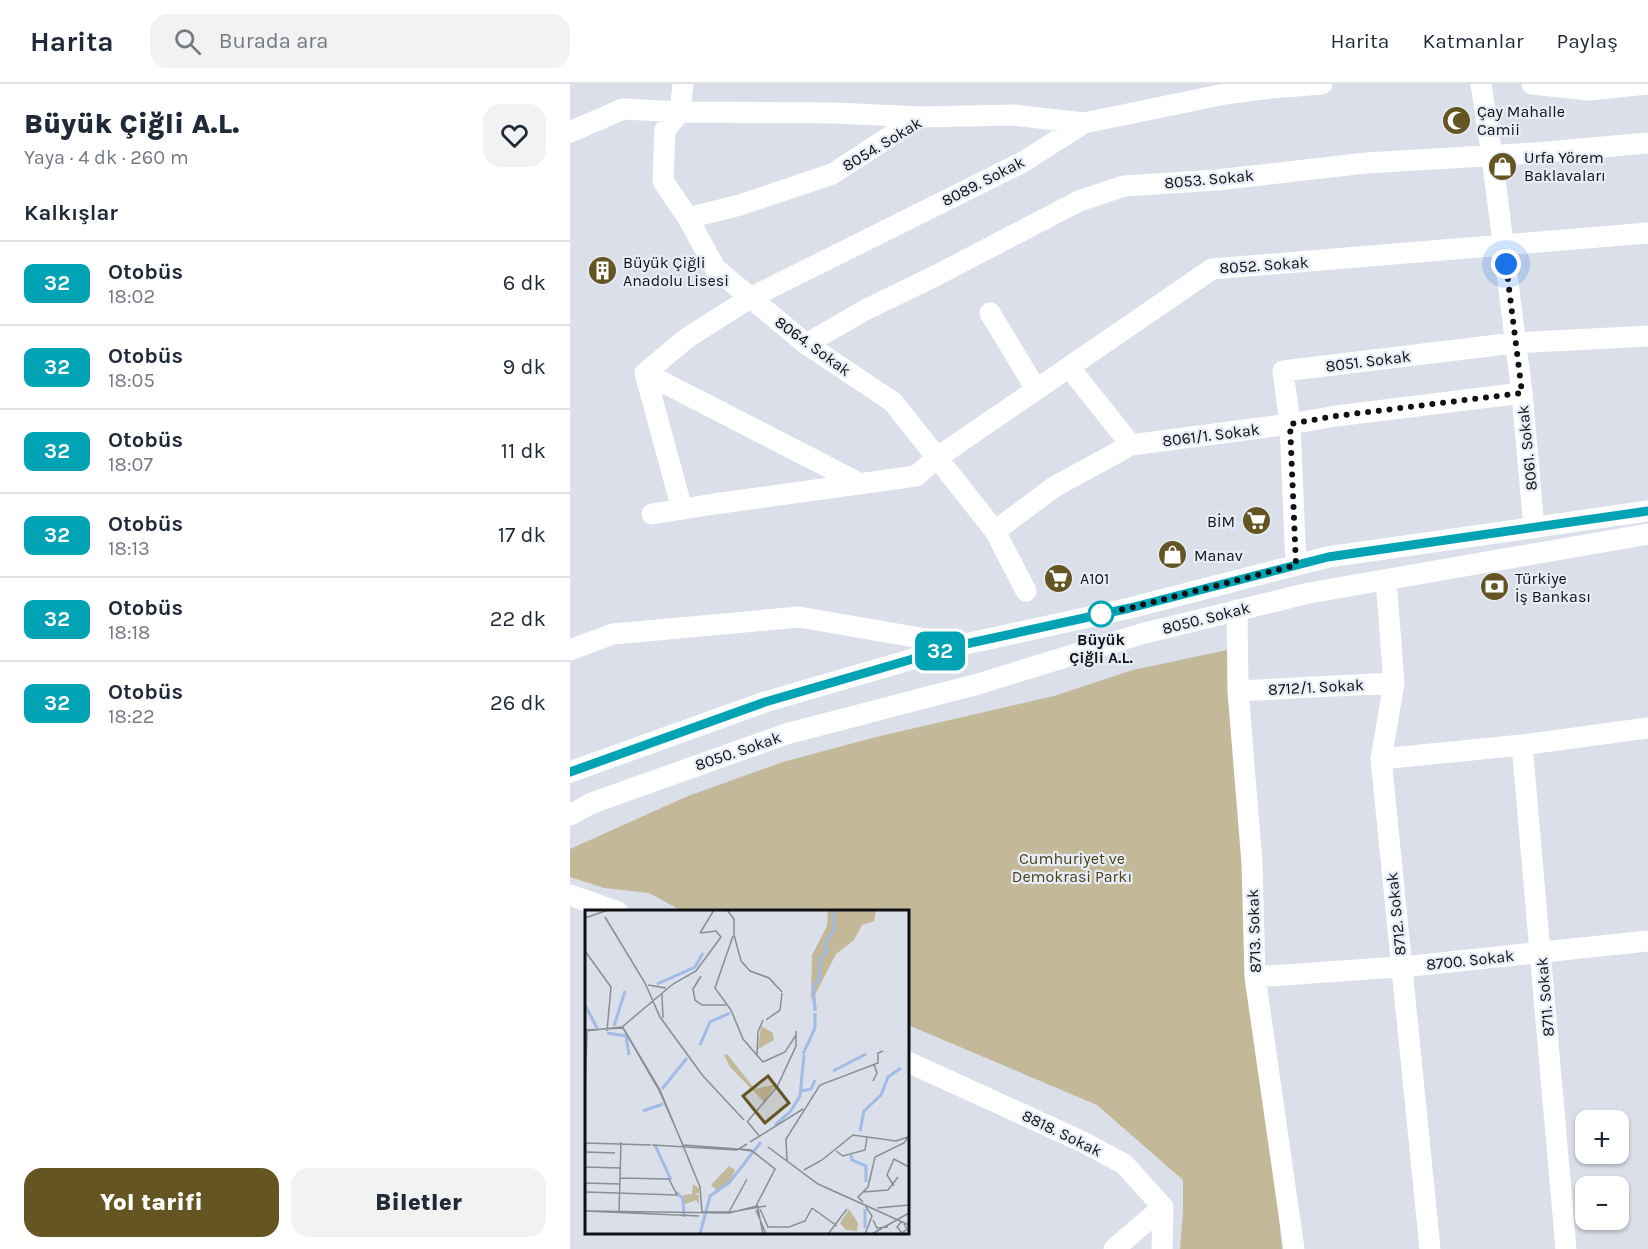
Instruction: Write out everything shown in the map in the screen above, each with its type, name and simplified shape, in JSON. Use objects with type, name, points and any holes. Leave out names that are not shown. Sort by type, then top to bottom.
[{"type":"street","name":"8064. Sokak","points":[[683,84],[680,112],[665,130],[663,181],[688,218],[715,267],[806,344],[893,402],[938,456],[995,531],[1026,591]]},
{"type":"street","points":[[1223,89],[1322,84]]},
{"type":"street","name":"8061. Sokak","points":[[1480,84],[1504,244],[1514,343],[1522,393],[1534,528]]},
{"type":"street","points":[[1532,84],[1580,86],[1648,84]]},
{"type":"street","name":"8089. Sokak","points":[[645,373],[687,338],[750,298],[1023,162],[1084,123],[1223,89]]},
{"type":"street","points":[[570,132],[623,109],[920,117]]},
{"type":"street","name":"8054. Sokak","points":[[688,218],[740,205],[832,174],[920,117],[1013,115],[1084,123]]},
{"type":"street","name":"8053. Sokak","points":[[806,344],[867,309],[1079,201],[1124,186],[1217,180],[1366,163],[1492,156],[1648,143]]},
{"type":"street","name":"8052. Sokak","points":[[652,514],[916,476],[938,456],[1212,269],[1648,233]]},
{"type":"street","points":[[990,313],[1036,389]]},
{"type":"street","name":"8051. Sokak","points":[[1296,565],[1290,424],[1283,371],[1514,343],[1648,336]]},
{"type":"street","points":[[1069,367],[1131,445]]},
{"type":"street","points":[[645,373],[859,483]]},
{"type":"street","points":[[645,373],[682,509]]},
{"type":"street","name":"8061/1. Sokak","points":[[995,531],[1054,487],[1131,445],[1522,393]]},
{"type":"street","name":"8050. Sokak","points":[[570,772],[765,702],[961,645],[1130,608],[1328,557],[1648,511]]},
{"type":"street","name":"8050. Sokak","points":[[570,815],[592,802],[786,734],[978,684],[1141,634],[1309,593],[1648,534]]},
{"type":"street","name":"8712. Sokak","points":[[1386,580],[1394,683],[1381,759],[1430,1249]]},
{"type":"street","name":"8713. Sokak","points":[[1237,610],[1238,691],[1252,862],[1255,977],[1294,1249]]},
{"type":"street","points":[[570,650],[613,634],[799,617],[961,645]]},
{"type":"street","name":"8712/1. Sokak","points":[[1238,691],[1394,683]]},
{"type":"street","points":[[1381,759],[1522,745],[1648,728]]},
{"type":"street","name":"8711. Sokak","points":[[1522,745],[1566,1249]]},
{"type":"street","points":[[570,895],[612,910]]},
{"type":"street","name":"8700. Sokak","points":[[1255,977],[1402,967],[1648,941]]},
{"type":"street","name":"8818. Sokak","points":[[909,1062],[1083,1142],[1124,1164],[1162,1207]]},
{"type":"street","points":[[1114,1249],[1162,1207]]},
{"type":"street","points":[[1162,1207],[1162,1249]]},
{"type":"green space","name":"Cumhuriyet ve Demokrasi Parkı","points":[[1227,650],[1282,1249],[1180,1249],[1183,1180],[1097,1105],[909,1025],[909,910],[680,910],[649,893],[604,888],[570,877],[570,849],[688,796],[783,762],[876,737],[1054,696],[1133,670]]},
{"type":"bus line","name":"32","points":[[570,772],[765,702],[961,645],[1130,608],[1328,557],[1648,511]]},
{"type":"place","name":"Çay Mahalle Camii","points":[[1456,120]]},
{"type":"place","name":"Urfa Yörem Baklavaları","points":[[1503,166]]},
{"type":"place","name":"Büyük Çiğli Anadolu Lisesi","points":[[602,271]]},
{"type":"place","name":"BİM","points":[[1256,521]]},
{"type":"place","name":"Manav","points":[[1173,555]]},
{"type":"place","name":"A101","points":[[1059,578]]},
{"type":"place","name":"Türkiye İş Bankası","points":[[1494,587]]},
{"type":"place","name":"Büyük Çiğli A.L.","points":[[1101,614]]},
{"type":"route","points":[[1101,614],[1296,565],[1290,424],[1336,416],[1522,393],[1506,264]]}]
